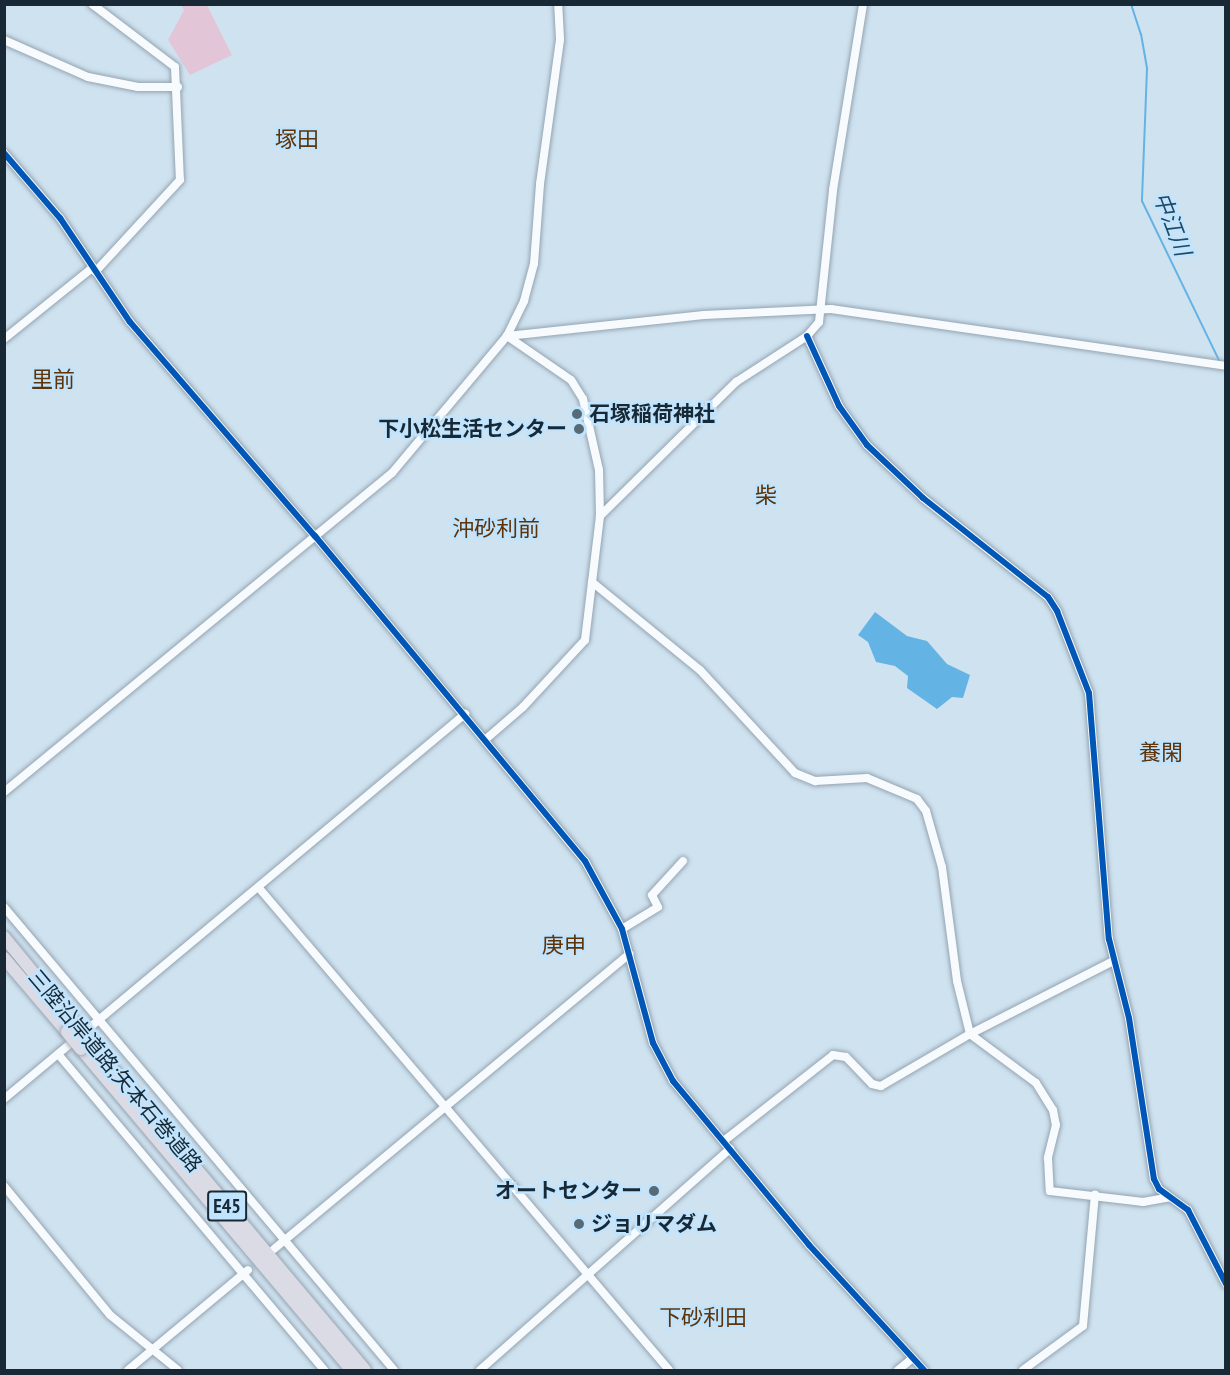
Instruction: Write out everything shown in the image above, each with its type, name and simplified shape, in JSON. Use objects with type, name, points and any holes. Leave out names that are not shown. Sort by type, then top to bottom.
[{"type":"highway","name":"三陸沿岸道路;矢本石巻道路","points":[[4,937],[71,1029]]},
{"type":"highway","name":"三陸沿岸道路;矢本石巻道路","points":[[4,958],[85,1045],[365,1371]]},
{"type":"highway","name":"三陸沿岸道路;矢本石巻道路","points":[[85,1045],[351,1371]]},
{"type":"street","points":[[4,339],[93,270],[180,180],[178,87],[175,66],[92,4]]},
{"type":"street","points":[[4,792],[400,464],[454,394],[507,336],[524,301],[534,264],[540,184],[560,39],[558,4]]},
{"type":"street","points":[[600,516],[736,382],[807,336],[819,322],[833,190],[862,4]]},
{"type":"street","points":[[4,40],[88,77],[138,87],[178,87]]},
{"type":"street","points":[[4,153],[60,218],[130,322],[315,536],[486,739],[585,861],[622,929],[661,1061],[673,1081],[725,1140],[809,1245],[924,1371]]},
{"type":"street","points":[[507,336],[704,315],[821,309],[1226,366]]},
{"type":"street","points":[[486,739],[523,707],[585,640],[600,516],[599,470],[583,399],[571,380],[507,336]]},
{"type":"street","points":[[807,336],[839,406],[867,445],[922,498],[1048,597],[1057,611],[1089,693],[1113,961],[1129,1018],[1154,1179],[1196,1222],[1226,1284]]},
{"type":"street","points":[[592,582],[700,670],[795,773],[815,781],[867,778],[917,799],[926,811],[942,867],[957,981],[970,1034],[1045,1093],[1056,1125],[1048,1158],[1050,1191],[1143,1202],[1170,1197]]},
{"type":"street","points":[[4,1099],[465,714]]},
{"type":"street","points":[[622,929],[658,907],[652,895],[683,861]]},
{"type":"street","points":[[259,888],[669,1371]]},
{"type":"street","points":[[4,907],[394,1371]]},
{"type":"street","points":[[274,1249],[629,954]]},
{"type":"street","points":[[725,1140],[833,1055],[846,1057],[876,1086],[970,1034],[1113,961]]},
{"type":"street","points":[[58,1054],[246,1272],[324,1371]]},
{"type":"street","points":[[480,1371],[730,1149]]},
{"type":"street","points":[[4,1186],[102,1307],[178,1371]]},
{"type":"street","points":[[1023,1371],[1083,1326],[1095,1196]]},
{"type":"street","points":[[128,1371],[246,1272]]},
{"type":"street","points":[[898,1371],[913,1358]]},
{"type":"shaded area","points":[[181,5],[207,5],[232,55],[190,75],[168,40],[184,10]]},
{"type":"water","points":[[875,612],[907,636],[927,641],[947,664],[970,675],[963,698],[952,697],[937,709],[907,688],[908,676],[895,666],[876,662],[868,642],[858,635]]},
{"type":"waterway","name":"中江川","points":[[1131,4],[1141,34],[1147,69],[1142,201],[1220,362]]},
{"type":"cycle path","points":[[4,153],[60,218],[130,322],[315,536],[585,861],[622,929],[653,1043],[673,1081],[809,1245],[924,1370]]},
{"type":"cycle path","points":[[807,336],[839,406],[867,445],[923,498],[1048,597],[1057,611],[1089,693],[1109,939],[1129,1018],[1154,1179],[1159,1189],[1188,1210],[1226,1284]]},
{"type":"place","name":"石塚稲荷神社","points":[[577,414]]},
{"type":"place","name":"下小松生活センター","points":[[579,429]]},
{"type":"place","name":"オートセンター","points":[[654,1191]]},
{"type":"place","name":"ジョリマダム","points":[[579,1224]]},
{"type":"district","name":"塚田","points":[[297,140]]},
{"type":"district","name":"里前","points":[[53,380]]},
{"type":"district","name":"柴","points":[[766,496]]},
{"type":"district","name":"沖砂利前","points":[[496,529]]},
{"type":"district","name":"養閑","points":[[1161,753]]},
{"type":"district","name":"庚申","points":[[564,946]]},
{"type":"district","name":"下砂利田","points":[[703,1318]]}]
